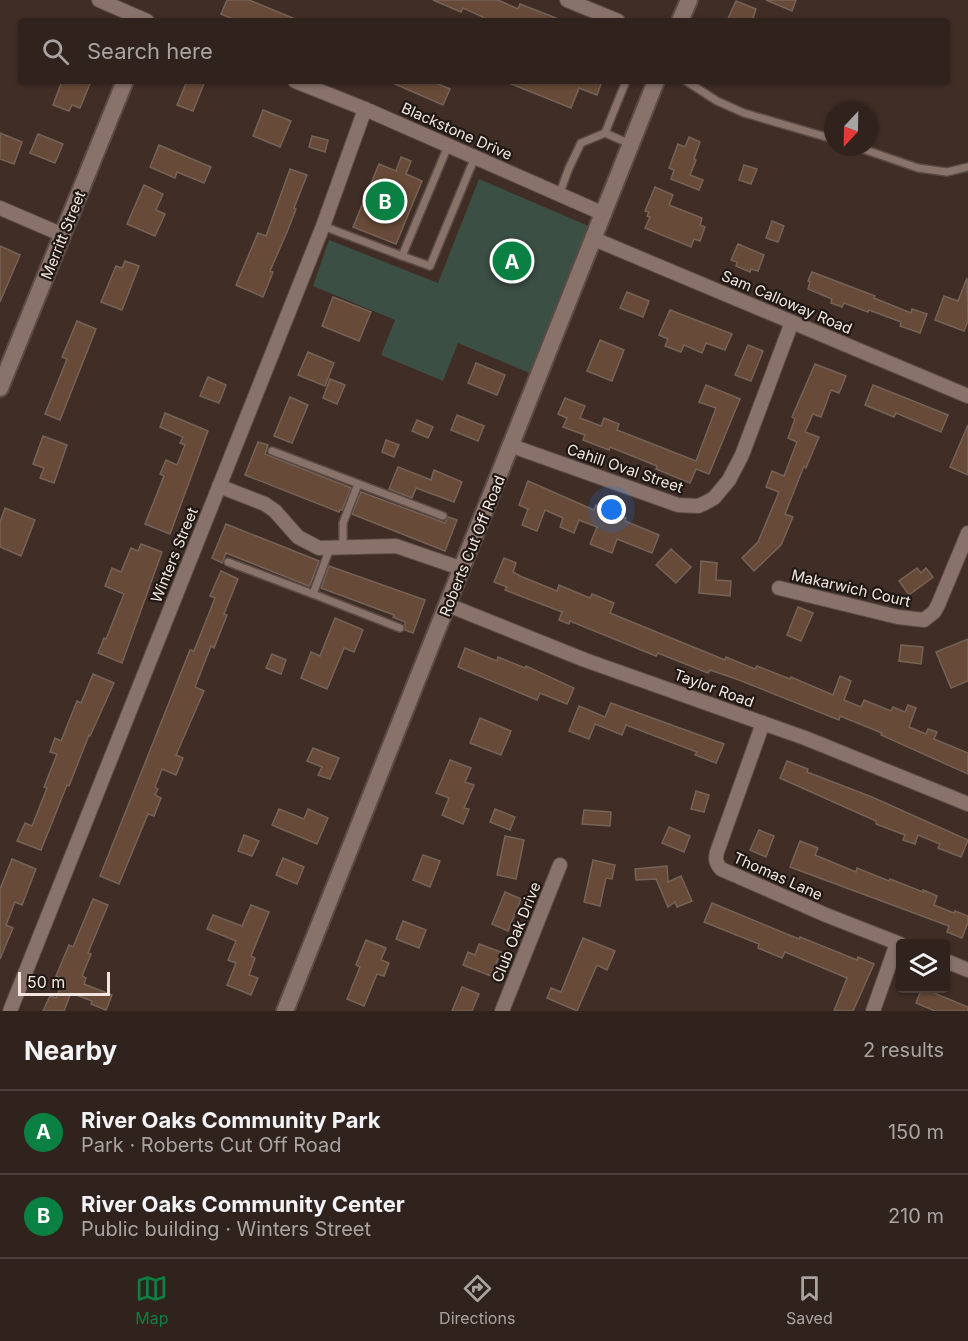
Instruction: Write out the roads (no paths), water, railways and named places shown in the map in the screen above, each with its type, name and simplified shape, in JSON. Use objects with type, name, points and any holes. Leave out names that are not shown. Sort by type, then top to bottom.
[{"type":"street","points":[[99,0],[140,18]]},
{"type":"street","points":[[567,0],[611,18]]},
{"type":"street","points":[[681,18],[689,0]]},
{"type":"street","name":"Merritt Street","points":[[0,388],[124,84]]},
{"type":"street","name":"Blackstone Drive","points":[[302,84],[604,214]]},
{"type":"street","name":"Roberts Cut Off Road","points":[[285,1011],[604,214],[651,84]]},
{"type":"street","name":"Winters Street","points":[[9,1011],[323,225],[365,109]]},
{"type":"street","points":[[0,208],[63,235]]},
{"type":"street","name":"Sam Calloway Road","points":[[594,239],[968,396]]},
{"type":"street","name":"Cahill Oval Street","points":[[512,446],[678,505],[698,506],[714,498],[729,480],[742,455],[792,322]]},
{"type":"street","points":[[219,486],[265,504],[275,511],[298,537],[319,548],[396,546],[463,569]]},
{"type":"street","name":"Makarwich Court","points":[[779,588],[898,617],[924,620],[934,612],[938,605],[968,533]]},
{"type":"street","name":"Taylor Road","points":[[448,604],[585,660],[805,738],[968,804]]},
{"type":"street","name":"Thomas Lane","points":[[763,723],[717,852],[717,865],[721,869],[826,915],[896,942]]},
{"type":"street","name":"Club Oak Drive","points":[[502,1011],[560,865]]},
{"type":"street","points":[[873,1011],[896,951]]},
{"type":"street","points":[[950,963],[968,970]]},
{"type":"lane","points":[[559,195],[581,143],[605,133],[626,84]]},
{"type":"lane","points":[[691,84],[717,101],[744,113],[824,136]]},
{"type":"lane","points":[[605,133],[631,144]]},
{"type":"lane","points":[[402,256],[448,146]]},
{"type":"lane","points":[[878,154],[918,168],[947,172],[968,167]]},
{"type":"lane","points":[[323,225],[430,266],[475,157]]},
{"type":"lane","points":[[272,451],[443,516]]},
{"type":"lane","points":[[313,594],[336,547],[358,484]]},
{"type":"lane","points":[[228,562],[400,628]]},
{"type":"place","name":"River Oaks Community Center","points":[[385,201]]},
{"type":"place","name":"River Oaks Community Park","points":[[512,261]]}]
